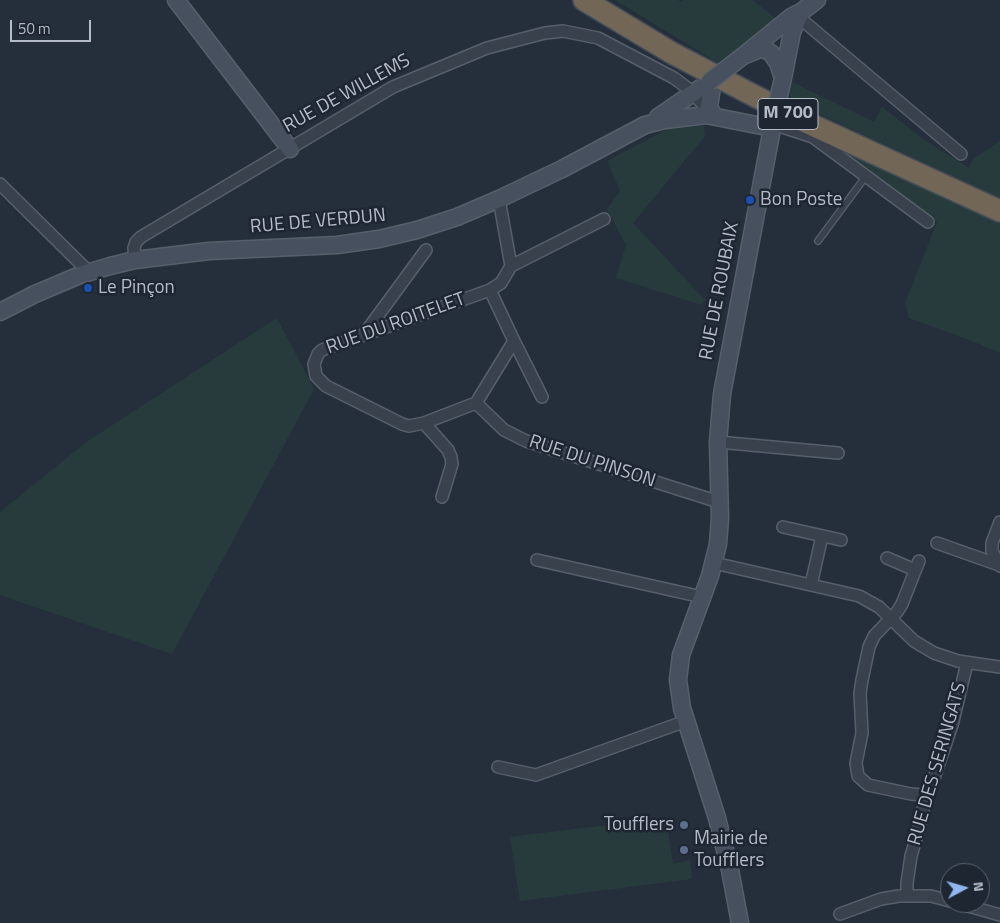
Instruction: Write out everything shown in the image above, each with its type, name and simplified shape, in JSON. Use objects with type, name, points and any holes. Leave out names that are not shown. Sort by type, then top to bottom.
[{"type":"highway","name":"M 700","points":[[584,0],[672,53],[799,120],[1000,211]]},
{"type":"highway","name":"M 700","points":[[598,0],[661,38],[789,106],[1000,203]]},
{"type":"main road","points":[[176,0],[290,149]]},
{"type":"main road","points":[[645,125],[714,81],[743,56],[817,0]]},
{"type":"main road","points":[[714,81],[709,102],[713,114],[773,123],[792,32],[798,14]]},
{"type":"main road","points":[[743,56],[760,49],[767,51],[777,60],[783,78]]},
{"type":"main road","name":"RUE DE VERDUN","points":[[0,312],[48,288],[89,272],[135,260],[200,252],[318,246],[372,240],[397,235],[438,223],[499,199],[562,169],[645,125],[683,116],[713,114]]},
{"type":"main road","name":"RUE DE ROUBAIX","points":[[740,923],[730,870],[715,812],[678,691],[678,670],[681,655],[714,563],[719,531],[718,442],[726,371],[773,123]]},
{"type":"street","points":[[798,14],[961,154]]},
{"type":"street","name":"RUE DE WILLEMS","points":[[135,260],[134,248],[136,242],[141,237],[373,98],[408,80],[487,48],[553,32],[575,32],[598,38],[674,78],[713,114]]},
{"type":"street","points":[[773,123],[813,137],[928,222]]},
{"type":"street","points":[[0,184],[89,272]]},
{"type":"street","points":[[499,199],[511,266]]},
{"type":"street","name":"RUE DU ROITELET","points":[[424,423],[409,426],[402,424],[336,392],[320,382],[316,376],[314,370],[315,359],[322,350],[365,333],[490,290],[501,283],[511,266],[604,219]]},
{"type":"street","points":[[365,333],[426,250]]},
{"type":"street","points":[[490,290],[542,397]]},
{"type":"street","points":[[442,497],[452,464],[451,457],[448,450],[424,423],[476,403],[514,341]]},
{"type":"street","name":"RUE DU PINSON","points":[[476,403],[504,430],[526,441],[719,502]]},
{"type":"street","points":[[718,442],[838,453]]},
{"type":"street","points":[[999,566],[992,551],[992,543],[1000,522]]},
{"type":"street","points":[[783,527],[841,540]]},
{"type":"street","points":[[811,585],[822,536]]},
{"type":"street","points":[[937,542],[999,566]]},
{"type":"street","points":[[887,558],[917,566],[902,604],[892,618],[874,636],[865,663],[860,693],[861,738],[856,770],[862,782],[874,788],[925,795]]},
{"type":"street","points":[[537,560],[702,597]]},
{"type":"street","points":[[714,563],[866,598],[892,618],[922,646],[949,659],[967,663],[1000,666]]},
{"type":"street","name":"RUE DES SERINGATS","points":[[907,895],[911,856],[922,818],[925,795],[933,781],[952,725],[967,663]]},
{"type":"street","points":[[498,767],[536,775],[686,721]]},
{"type":"street","points":[[840,914],[881,900],[907,895],[940,898]]},
{"type":"lane","points":[[818,241],[866,176]]},
{"type":"green space","points":[[615,0],[678,0],[681,2],[683,0],[752,0],[778,20],[718,63]]},
{"type":"green space","points":[[792,82],[874,122],[882,107],[926,141],[969,168],[973,159],[1000,141],[1000,198],[789,100]]},
{"type":"green space","points":[[679,123],[704,126],[705,136],[633,223],[705,300],[702,305],[616,278],[626,245],[607,209],[620,191],[607,161]]},
{"type":"green space","points":[[854,152],[1000,219],[1000,353],[909,318],[905,303],[937,222],[851,160]]},
{"type":"green space","points":[[277,318],[314,389],[172,654],[0,595],[0,512],[88,441]]},
{"type":"green space","points":[[640,821],[641,828],[667,825],[673,864],[690,860],[692,879],[520,901],[510,837]]},
{"type":"place","name":"Bon Poste","points":[[750,200]]},
{"type":"place","name":"Le Pinçon","points":[[88,288]]},
{"type":"place","name":"Toufflers","points":[[684,825]]},
{"type":"place","name":"Mairie de Toufflers","points":[[684,850]]}]
